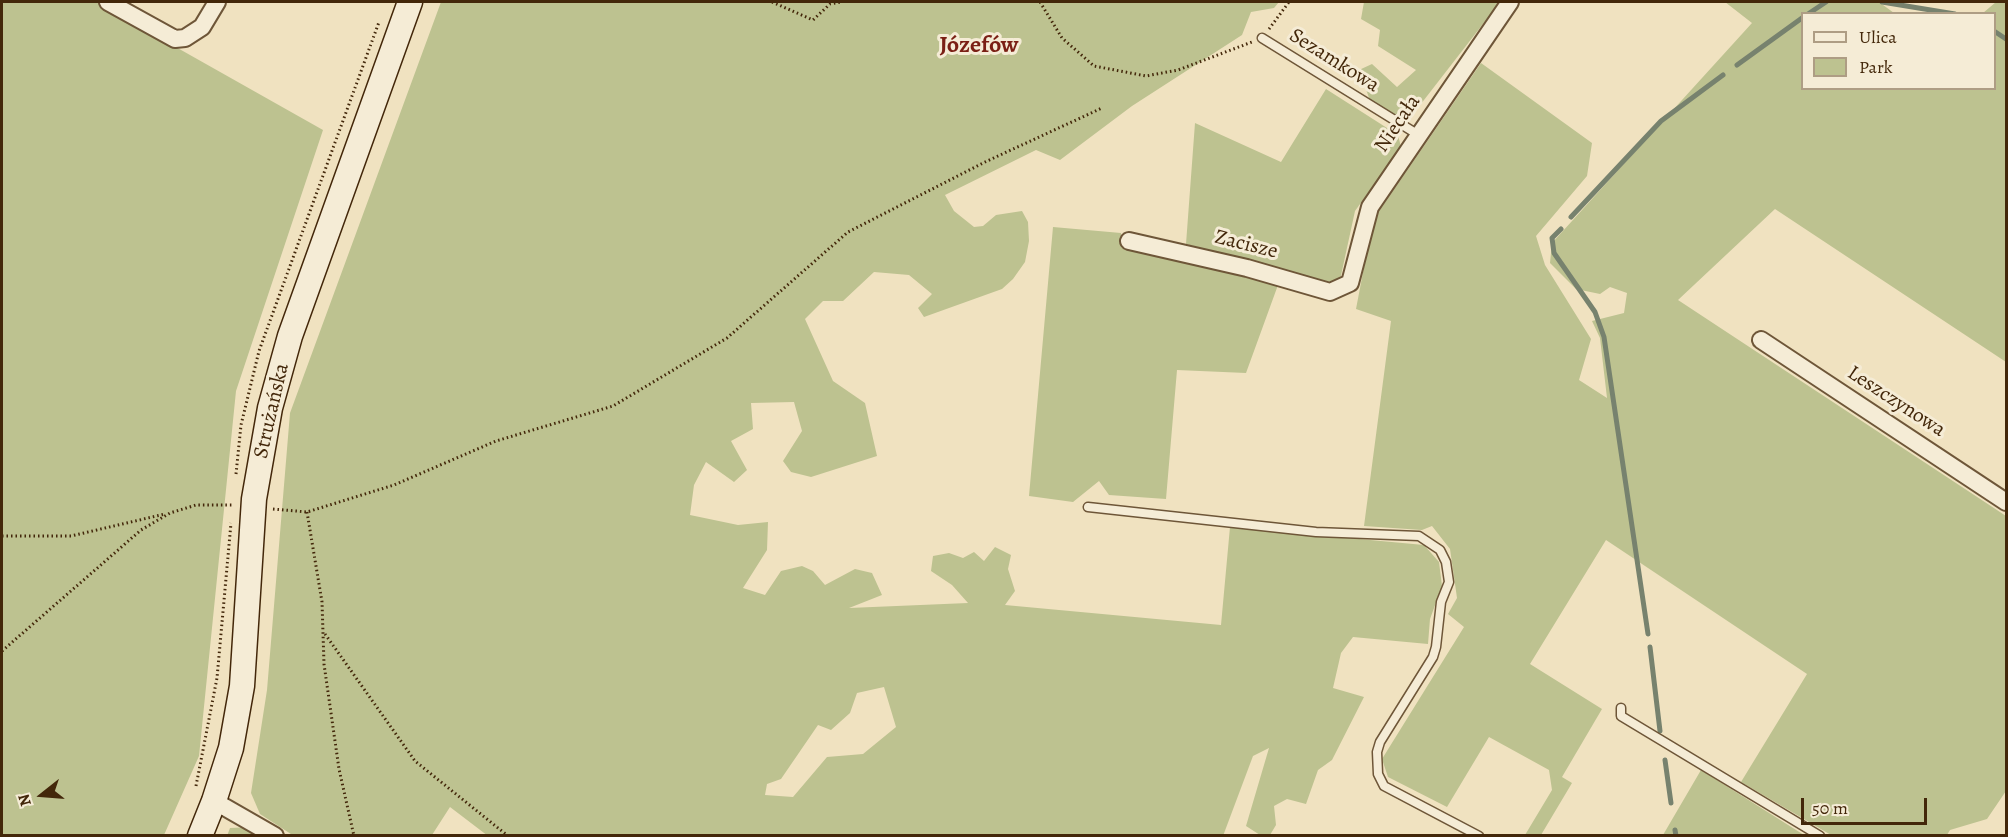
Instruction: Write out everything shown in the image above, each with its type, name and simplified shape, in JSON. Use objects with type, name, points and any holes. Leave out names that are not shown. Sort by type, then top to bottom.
[{"type":"main road","name":"Strużańska","points":[[200,836],[231,748],[242,686],[253,508],[270,408],[290,336],[410,2]]},
{"type":"street","points":[[108,2],[175,39],[185,38],[202,27],[217,2]]},
{"type":"street","name":"Niecała","points":[[1350,283],[1370,207],[1417,134],[1510,2]]},
{"type":"street","name":"Zacisze","points":[[1129,241],[1247,268],[1330,292],[1350,283]]},
{"type":"street","name":"Leszczynowa","points":[[1761,340],[2007,502]]},
{"type":"street","points":[[214,801],[275,836]]},
{"type":"lane","name":"Sezamkowa","points":[[1262,38],[1417,134]]},
{"type":"lane","points":[[1088,507],[1316,532],[1419,536],[1440,550],[1446,562],[1449,582],[1441,602],[1436,647],[1433,657],[1380,742],[1377,752],[1378,774],[1384,786],[1479,836]]},
{"type":"lane","points":[[1621,708],[1621,716],[1820,836]]},
{"type":"path","points":[[772,2],[813,20],[830,4],[842,2]]},
{"type":"path","points":[[1040,2],[1062,38],[1094,66],[1146,76],[1178,70],[1262,38],[1289,2]]},
{"type":"path","points":[[2,536],[71,536],[196,505],[308,512],[394,485],[496,441],[558,420],[613,406],[727,338],[848,232],[985,162],[1102,108]]},
{"type":"path","points":[[308,512],[324,633],[324,664],[339,769],[354,836]]},
{"type":"path","points":[[2,651],[141,530],[170,513]]},
{"type":"path","points":[[324,633],[416,761],[508,836]]},
{"type":"green space","points":[[2,2],[96,2],[323,130],[236,391],[199,756],[164,835],[2,836]]},
{"type":"green space","points":[[441,2],[1279,2],[1274,8],[1251,12],[1242,35],[1132,106],[1060,160],[1036,150],[945,195],[954,211],[974,227],[983,226],[996,215],[1022,211],[1028,222],[1029,241],[1025,262],[1013,279],[1002,289],[924,317],[918,308],[932,294],[909,275],[874,272],[843,301],[823,301],[805,319],[833,381],[865,403],[877,456],[811,477],[791,472],[783,461],[802,431],[794,402],[751,403],[753,429],[731,441],[747,470],[734,482],[706,462],[694,485],[690,515],[738,525],[768,522],[767,550],[743,588],[765,595],[781,571],[802,566],[813,571],[825,585],[855,569],[872,573],[882,595],[849,608],[968,603],[952,585],[931,571],[933,556],[949,553],[963,558],[974,552],[984,561],[995,547],[1011,555],[1008,569],[1015,591],[1005,605],[1221,625],[1230,527],[1424,545],[1439,562],[1442,586],[1430,619],[1428,644],[1353,637],[1341,653],[1333,688],[1364,697],[1332,760],[1318,770],[1306,804],[1287,799],[1274,806],[1276,825],[1270,835],[1260,835],[1246,826],[1269,748],[1253,756],[1223,836],[488,836],[450,807],[432,835],[294,836],[260,814],[251,793],[267,690],[290,413]],"holes":[[[884,687],[896,727],[863,754],[827,757],[793,797],[765,795],[767,784],[781,779],[818,725],[831,730],[850,713],[857,693]]]},
{"type":"green space","points":[[1364,2],[1500,2],[1417,109],[1398,125],[1372,106],[1359,70],[1372,64],[1397,87],[1416,70],[1378,46],[1380,30],[1361,19]]},
{"type":"green space","points":[[1725,2],[1879,2],[1893,12],[1801,12],[1801,90],[1996,90],[1996,12],[1984,12],[1996,2],[2006,2],[2006,362],[1775,209],[1678,300],[2006,516],[2006,791],[1987,819],[1950,830],[1947,835],[1831,835],[1741,782],[1807,674],[1606,540],[1530,664],[1602,709],[1562,777],[1572,783],[1541,835],[1525,835],[1552,790],[1549,770],[1489,737],[1447,807],[1388,777],[1382,759],[1464,627],[1448,614],[1457,598],[1450,549],[1432,526],[1422,530],[1364,526],[1391,321],[1356,309],[1373,220],[1481,63],[1592,143],[1587,176],[1536,236],[1545,265],[1591,339],[1579,380],[1607,398],[1600,338],[1592,321],[1624,313],[1627,293],[1610,287],[1600,294],[1576,289],[1550,263],[1552,243],[1752,23]]},
{"type":"green space","points":[[1326,89],[1398,135],[1401,147],[1355,211],[1340,280],[1330,285],[1186,244],[1195,123],[1281,162]]},
{"type":"green space","points":[[1053,227],[1121,233],[1121,246],[1137,247],[1278,285],[1246,373],[1177,370],[1166,499],[1109,495],[1099,481],[1073,502],[1029,496]]},
{"type":"green space","points":[[1701,770],[1804,835],[1663,835]]},
{"type":"green space","points":[[252,827],[265,836],[227,836],[230,828]]},
{"type":"waterway","points":[[1811,12],[1826,2]]},
{"type":"waterway","points":[[1882,2],[1943,12]]},
{"type":"waterway","points":[[1737,65],[1801,19]]},
{"type":"waterway","points":[[1996,32],[2006,39]]},
{"type":"waterway","points":[[1571,217],[1661,121],[1723,75]]},
{"type":"waterway","points":[[1561,229],[1552,238],[1554,253],[1595,312],[1604,337],[1648,634]]},
{"type":"waterway","points":[[1650,647],[1660,731]]},
{"type":"waterway","points":[[1665,760],[1671,803]]},
{"type":"waterway","points":[[1675,830],[1676,836]]},
{"type":"district","name":"Józefów","points":[[979,46]]}]
